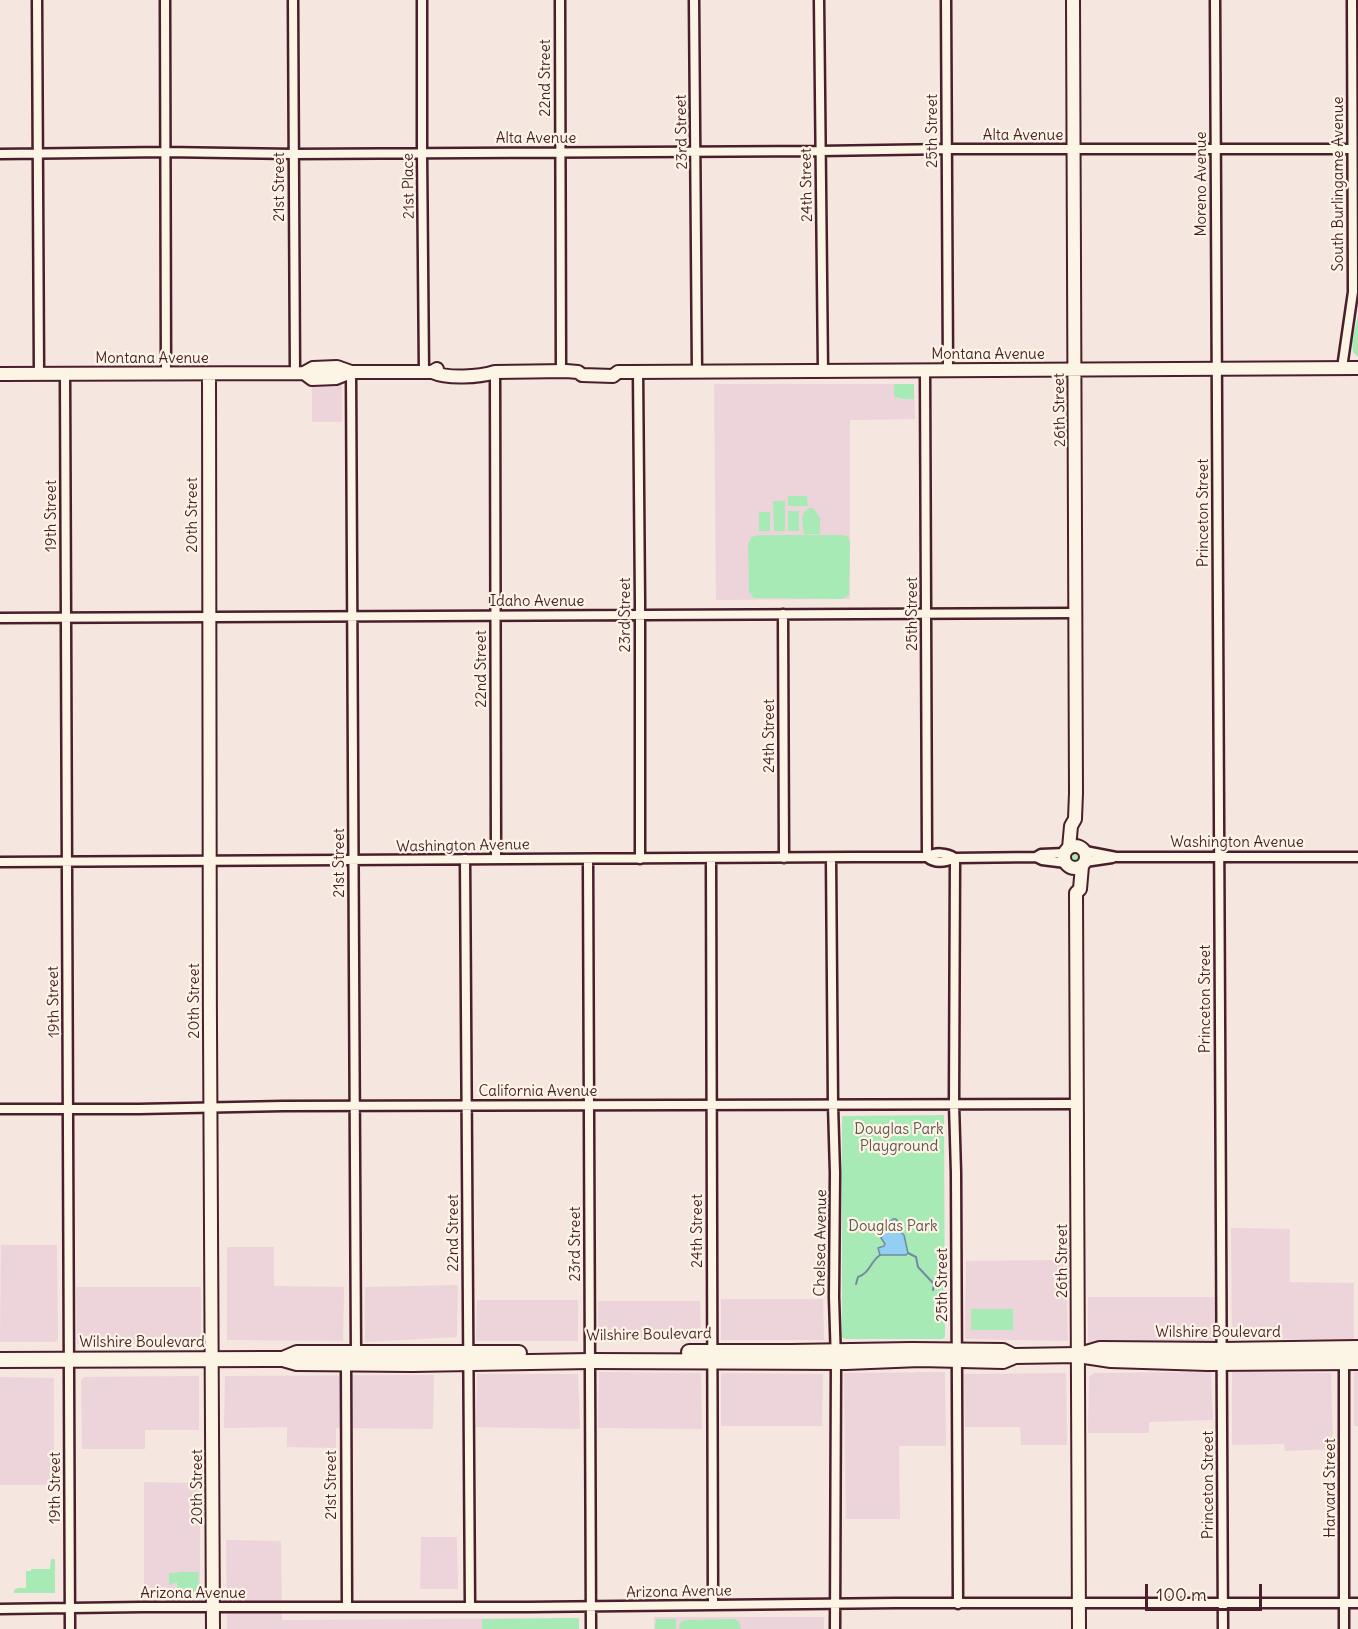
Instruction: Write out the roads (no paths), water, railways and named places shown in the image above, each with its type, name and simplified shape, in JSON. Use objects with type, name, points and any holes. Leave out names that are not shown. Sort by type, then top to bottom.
[{"type":"main road","name":"Wilshire Boulevard","points":[[284,1359],[297,1353],[346,1360],[412,1364],[468,1357],[957,1355],[1003,1361],[1016,1356],[1078,1355],[1111,1360],[1351,1355]]},
{"type":"main road","name":"Wilshire Boulevard","points":[[0,1360],[284,1359],[297,1363],[346,1360]]},
{"type":"street","points":[[37,0],[39,373]]},
{"type":"street","points":[[165,0],[166,374]]},
{"type":"street","name":"21st Street","points":[[293,0],[293,154],[299,373]]},
{"type":"street","name":"21st Place","points":[[422,0],[422,153],[428,372]]},
{"type":"street","name":"22nd Street","points":[[560,0],[561,372]]},
{"type":"street","name":"23rd Street","points":[[694,0],[697,371]]},
{"type":"street","name":"24th Street","points":[[819,0],[823,370]]},
{"type":"street","name":"25th Street","points":[[946,0],[948,370]]},
{"type":"street","name":"26th Street","points":[[1073,0],[1075,819],[1078,826],[1071,889],[1076,893],[1079,1629]]},
{"type":"street","name":"Moreno Avenue","points":[[1215,0],[1217,369]]},
{"type":"street","name":"South Burlingame Avenue","points":[[1342,368],[1353,292],[1352,0]]},
{"type":"street","name":"Alta Avenue","points":[[0,154],[1352,149]]},
{"type":"street","name":"Montana Avenue","points":[[0,374],[299,373],[313,368],[337,367],[351,372],[428,372],[440,368],[486,368],[495,372],[578,372],[582,375],[613,376],[618,372],[697,371],[1358,368]]},
{"type":"street","name":"Princeton Street","points":[[1217,369],[1223,1629]]},
{"type":"street","name":"25th Street","points":[[925,370],[927,858]]},
{"type":"street","name":"21st Street","points":[[347,1606],[346,1360],[354,1106],[351,372]]},
{"type":"street","name":"22nd Street","points":[[495,372],[496,859]]},
{"type":"street","name":"23rd Street","points":[[638,372],[640,859]]},
{"type":"street","name":"19th Street","points":[[65,374],[70,1629]]},
{"type":"street","name":"20th Street","points":[[209,374],[207,618],[213,1629]]},
{"type":"street","name":"Idaho Avenue","points":[[0,618],[1074,613]]},
{"type":"street","name":"24th Street","points":[[783,614],[784,858]]},
{"type":"street","name":"Washington Avenue","points":[[0,862],[711,858],[927,858],[932,861],[948,861],[955,858],[1036,857],[1041,854],[1075,857],[1358,857]]},
{"type":"street","name":"24th Street","points":[[711,858],[713,1605]]},
{"type":"street","name":"Chelsea Avenue","points":[[831,858],[835,1165],[836,1629]]},
{"type":"street","name":"25th Street","points":[[955,858],[954,1104],[958,1604]]},
{"type":"street","name":"22nd Street","points":[[465,859],[470,1606]]},
{"type":"street","name":"23rd Street","points":[[588,859],[591,1629]]},
{"type":"street","name":"California Avenue","points":[[0,1109],[1077,1104]]},
{"type":"street","name":"Harvard Street","points":[[1344,1629],[1351,1355]]},
{"type":"street","name":"Arizona Avenue","points":[[0,1610],[347,1606],[1358,1603]]},
{"type":"water","points":[[893,1219],[900,1224],[899,1231],[904,1235],[908,1253],[906,1255],[880,1255],[878,1248],[885,1244],[881,1238],[883,1235],[881,1229]]},
{"type":"waterway","points":[[908,1253],[916,1257],[918,1267],[934,1284],[933,1290]]},
{"type":"waterway","points":[[856,1284],[858,1277],[865,1273],[880,1255]]},
{"type":"park label","name":"Douglas Park Playground","points":[[899,1138]]},
{"type":"park label","name":"Douglas Park","points":[[893,1227]]}]
